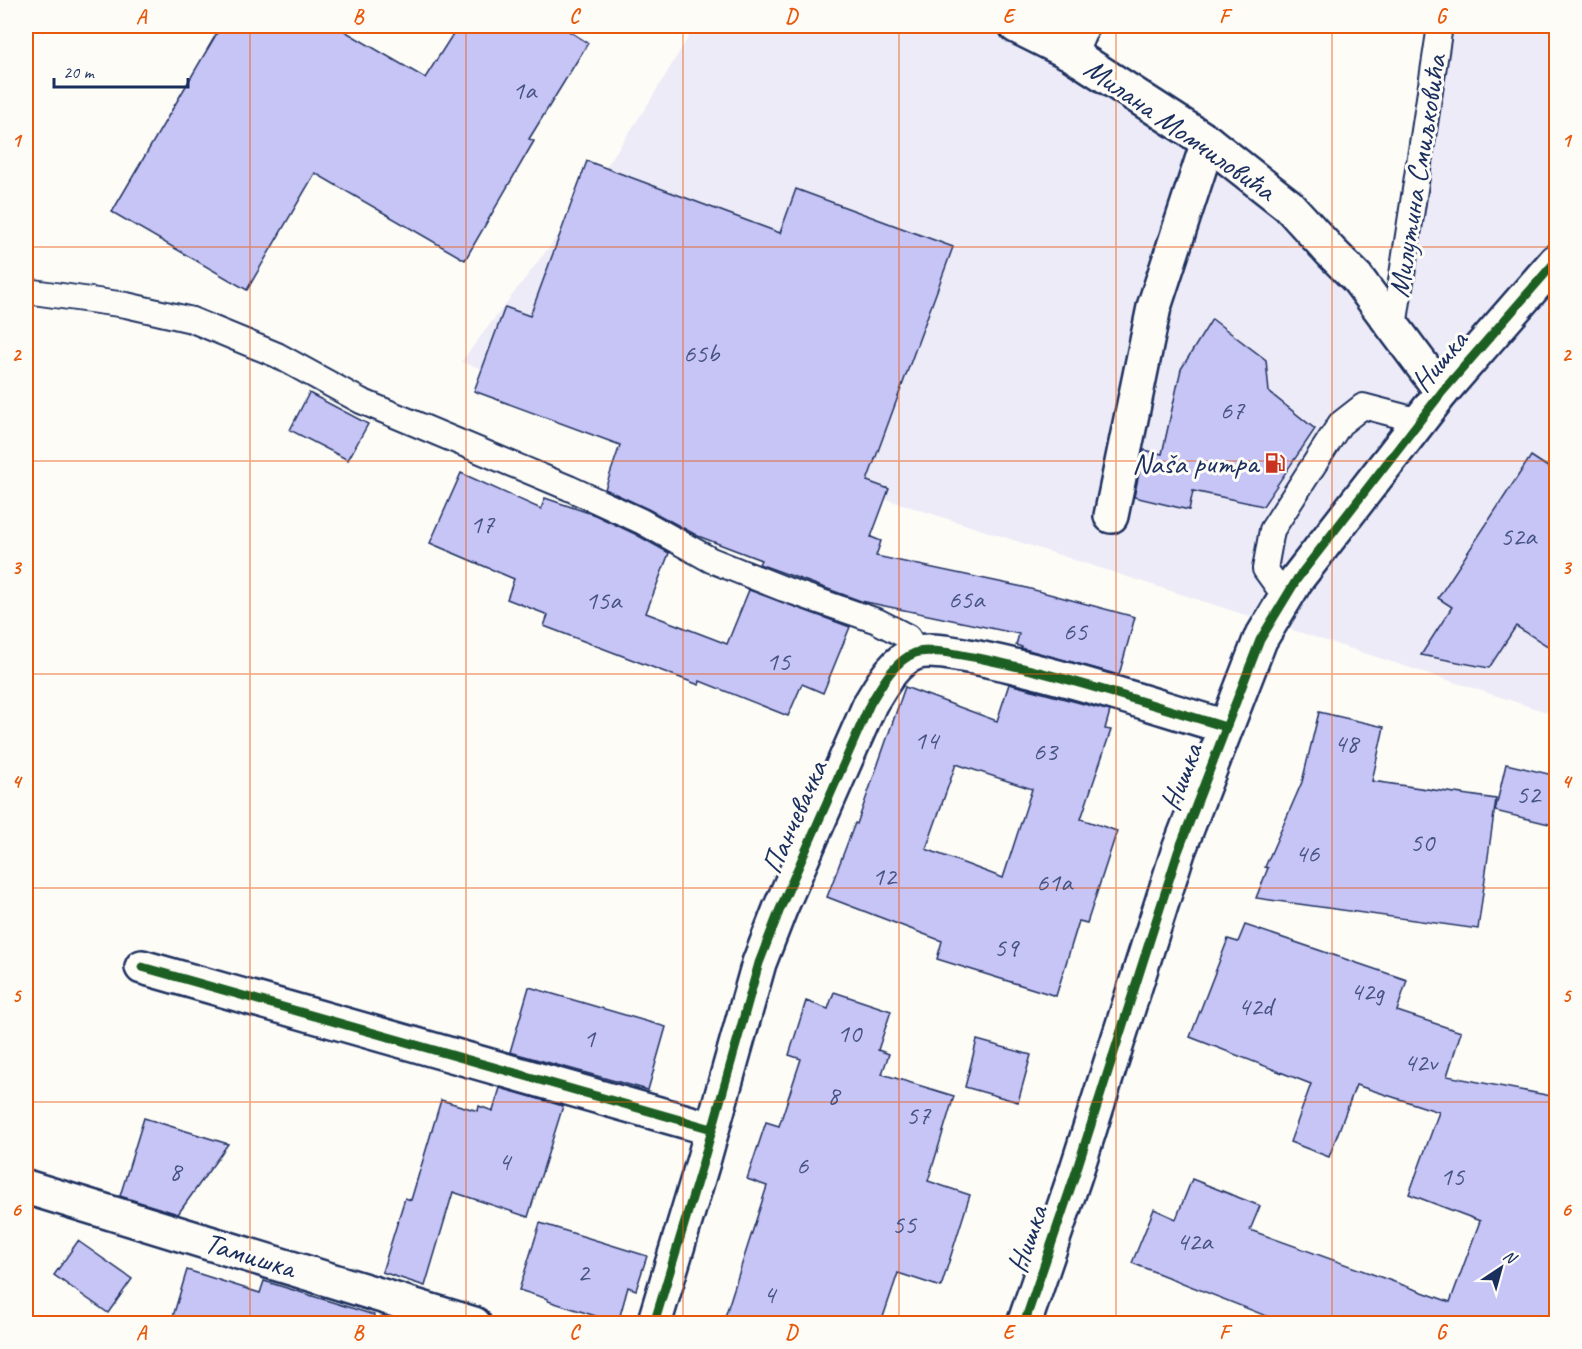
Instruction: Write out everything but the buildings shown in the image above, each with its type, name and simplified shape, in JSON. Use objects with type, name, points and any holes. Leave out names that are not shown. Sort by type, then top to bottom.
[{"type":"street","name":"Милана Момчиловића","points":[[1016,26],[1076,39],[1288,205],[1357,278],[1442,392]]},
{"type":"street","points":[[1111,516],[1154,307],[1208,142]]},
{"type":"street","name":"Нишка","points":[[1024,1323],[1075,1175],[1178,852],[1260,640],[1297,579],[1442,392],[1557,261]]},
{"type":"street","points":[[917,652],[954,653],[1024,668],[1226,727]]},
{"type":"street","name":"Панчевачка","points":[[654,1323],[759,963],[801,860],[870,704],[888,676],[904,660],[917,652]]},
{"type":"street","points":[[142,967],[712,1129]]},
{"type":"street","name":"Тамишка","points":[[26,1187],[474,1323]]},
{"type":"lane","name":"Милутина Смиљковића","points":[[1394,327],[1440,26]]},
{"type":"lane","points":[[26,291],[126,305],[192,320],[277,355],[362,401],[569,488],[640,521],[711,560],[784,589],[877,621],[908,637],[917,652]]},
{"type":"lane","points":[[1286,598],[1265,569],[1272,530],[1340,424],[1363,406],[1420,421]]},
{"type":"shaded area","points":[[695,26],[1016,26],[1208,142],[1393,326],[1440,26],[1556,26],[1556,715],[461,362],[573,216],[645,109]]},
{"type":"cycle path","points":[[1024,1324],[1075,1175],[1178,852],[1260,640],[1297,579],[1442,392],[1556,261]]},
{"type":"cycle path","points":[[654,1324],[703,1162],[759,963],[780,909],[870,704],[894,668],[907,657],[922,651],[958,654],[1075,682],[1226,727]]},
{"type":"cycle path","points":[[142,967],[712,1129]]},
{"type":"place","name":"Naša pumpa","points":[[1275,463]]}]
